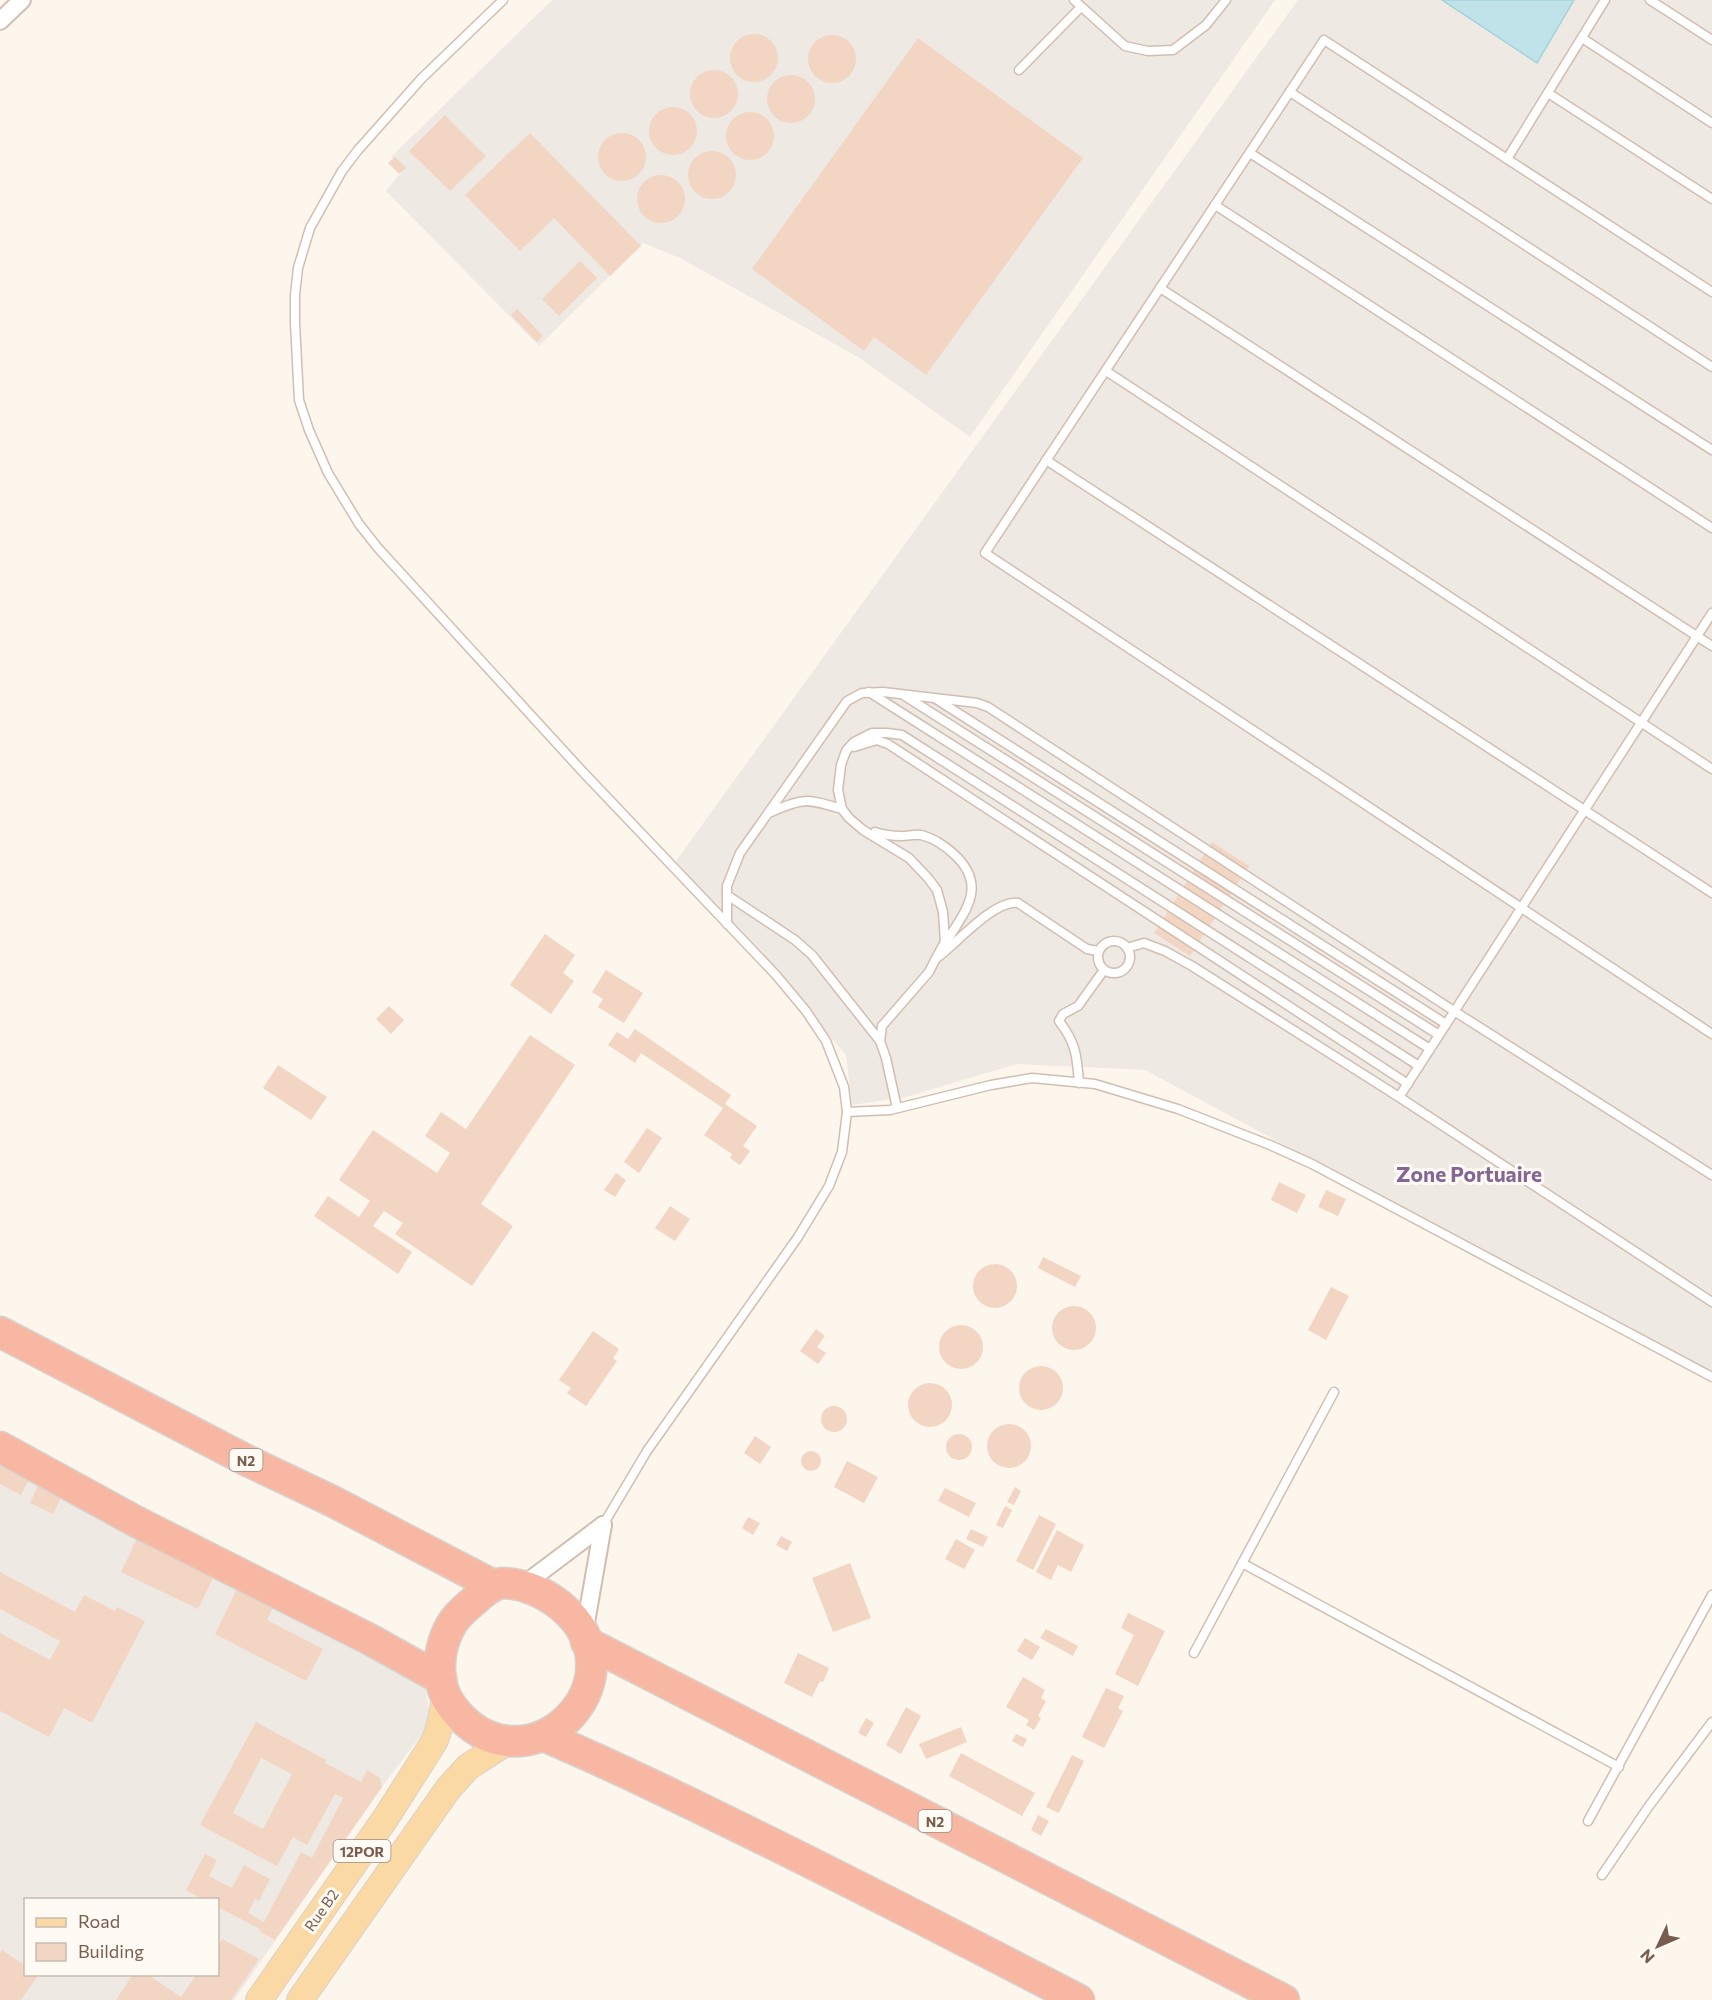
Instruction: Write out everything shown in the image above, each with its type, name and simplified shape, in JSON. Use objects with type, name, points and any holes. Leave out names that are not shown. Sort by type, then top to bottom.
[{"type":"highway","name":"N2","points":[[0,1332],[248,1461],[508,1585],[536,1591],[555,1601],[572,1616],[585,1638],[590,1656],[590,1679],[583,1701],[570,1719],[544,1736],[530,1740],[508,1741],[486,1735],[466,1723],[451,1706],[444,1686],[369,1640],[135,1521],[0,1447]]},
{"type":"highway","points":[[444,1686],[440,1663],[443,1641],[454,1621],[470,1605],[508,1585]]},
{"type":"highway","name":"N2","points":[[585,1638],[1284,2000]]},
{"type":"highway","points":[[544,1736],[639,1778],[859,1886],[1079,2000]]},
{"type":"main road","name":"Rue B2","points":[[259,2000],[379,1828],[435,1740],[440,1725],[444,1686]]},
{"type":"main road","name":"12POR","points":[[300,2000],[448,1789],[468,1767],[508,1741]]},
{"type":"street","points":[[0,21],[22,0]]},
{"type":"street","points":[[508,1585],[603,1526]]},
{"type":"street","points":[[585,1638],[603,1526]]},
{"type":"lane","points":[[503,0],[422,78],[376,128],[342,171],[310,228],[298,268],[295,295],[299,400],[328,473],[359,524],[378,548],[566,754],[776,975],[806,1011],[826,1041],[844,1087],[847,1113],[842,1152],[829,1186],[804,1227],[646,1451],[603,1526]]},
{"type":"lane","points":[[1074,0],[1125,46],[1148,51],[1173,50],[1206,25],[1226,0]]},
{"type":"lane","points":[[1507,159],[1605,0]]},
{"type":"lane","points":[[1650,0],[1712,40]]},
{"type":"lane","points":[[1019,70],[1081,7]]},
{"type":"lane","points":[[1582,38],[1712,123]]},
{"type":"lane","points":[[1712,292],[1324,40],[985,553],[1712,1034]]},
{"type":"lane","points":[[1290,92],[1712,367]]},
{"type":"lane","points":[[1548,93],[1712,199]]},
{"type":"lane","points":[[1250,153],[1712,450]]},
{"type":"lane","points":[[1215,205],[1712,528]]},
{"type":"lane","points":[[1160,288],[1712,646]]},
{"type":"lane","points":[[1106,371],[1712,769]]},
{"type":"lane","points":[[1046,460],[1712,893]]},
{"type":"lane","points":[[1399,1097],[1712,613]]},
{"type":"lane","points":[[727,924],[727,895],[730,878],[740,853],[848,701],[855,695],[869,692],[977,703],[988,707],[1454,1011],[1712,1175]]},
{"type":"lane","points":[[869,692],[1430,1049]]},
{"type":"lane","points":[[902,694],[1439,1035]]},
{"type":"lane","points":[[934,697],[1446,1024]]},
{"type":"lane","points":[[880,1041],[882,1026],[929,972],[945,942],[943,912],[937,890],[928,878],[909,858],[863,830],[849,818],[842,808],[838,790],[841,765],[846,751],[855,742],[872,733],[902,735],[1419,1066]]},
{"type":"lane","points":[[846,751],[877,740],[888,744],[1408,1084]]},
{"type":"lane","points":[[768,813],[789,803],[811,799],[842,808]]},
{"type":"lane","points":[[863,830],[889,836],[921,835],[937,842],[963,864],[972,878],[972,893],[966,908],[935,960]]},
{"type":"lane","points":[[727,895],[795,940],[812,955],[880,1041],[897,1108]]},
{"type":"lane","points":[[935,960],[990,912],[1011,901],[1018,903],[1087,949],[1098,951]]},
{"type":"lane","points":[[1109,941],[1119,941],[1127,948],[1130,959],[1125,968],[1115,973],[1104,970],[1098,961],[1098,951],[1105,944],[1109,941]]},
{"type":"lane","points":[[1127,948],[1144,943],[1165,951],[1192,966],[1399,1097],[1712,1302]]},
{"type":"lane","points":[[1079,1083],[1077,1051],[1066,1029],[1059,1021],[1063,1014],[1077,1006],[1104,970]]},
{"type":"lane","points":[[847,1113],[897,1108],[991,1084],[1032,1078],[1095,1084],[1178,1109],[1312,1164],[1712,1377]]},
{"type":"lane","points":[[1194,1653],[1334,1392]]},
{"type":"lane","points":[[1242,1563],[1619,1767]]},
{"type":"lane","points":[[1588,1821],[1712,1595]]},
{"type":"lane","points":[[1602,1875],[1649,1806],[1712,1722]]},
{"type":"shaded area","points":[[552,0],[1275,0],[970,437],[858,357],[680,258],[643,243],[539,346],[386,191],[403,170],[391,157]]},
{"type":"shaded area","points":[[1298,0],[1442,0],[1537,62],[1574,0],[1712,0],[1712,1375],[1145,1070],[1017,1064],[906,1097],[852,1105],[846,1055],[676,861]]},
{"type":"shaded area","points":[[0,1459],[424,1677],[431,1722],[382,1787],[234,2000],[0,2000]]},
{"type":"water","points":[[1442,0],[1574,0],[1537,63]]},
{"type":"building","points":[[754,34],[771,41],[778,58],[771,75],[754,82],[737,75],[730,58],[737,41]]},
{"type":"building","points":[[832,35],[849,42],[856,59],[849,76],[832,83],[815,76],[808,59],[815,42]]},
{"type":"building","points":[[918,38],[1083,158],[926,375],[874,337],[864,351],[752,269]]},
{"type":"building","points":[[714,70],[731,77],[738,94],[731,111],[714,118],[697,111],[690,94],[697,77]]},
{"type":"building","points":[[791,75],[808,82],[815,99],[808,116],[791,123],[774,116],[767,99],[774,82]]},
{"type":"building","points":[[673,107],[690,114],[697,131],[690,148],[673,155],[656,148],[649,131],[656,114]]},
{"type":"building","points":[[750,112],[767,119],[774,136],[767,153],[750,160],[733,153],[726,136],[733,119]]},
{"type":"building","points":[[445,115],[486,156],[450,191],[409,151]]},
{"type":"building","points":[[530,133],[641,246],[610,276],[554,218],[520,251],[465,195]]},
{"type":"building","points":[[622,133],[639,140],[646,157],[639,174],[622,181],[605,174],[598,157],[605,140]]},
{"type":"building","points":[[712,151],[729,158],[736,175],[729,192],[712,199],[695,192],[688,175],[695,158]]},
{"type":"building","points":[[395,157],[406,168],[399,174],[388,163]]},
{"type":"building","points":[[661,175],[678,182],[685,199],[678,216],[661,223],[644,216],[637,199],[644,182]]},
{"type":"building","points":[[580,261],[597,278],[559,316],[542,299]]},
{"type":"building","points":[[517,309],[543,336],[537,342],[511,315]]},
{"type":"building","points":[[1212,842],[1249,866],[1190,956],[1154,933]]},
{"type":"building","points":[[545,934],[575,955],[563,973],[574,981],[551,1014],[510,985]]},
{"type":"building","points":[[606,970],[643,993],[624,1023],[598,1007],[603,999],[592,992]]},
{"type":"building","points":[[389,1006],[404,1020],[391,1034],[376,1019]]},
{"type":"building","points":[[635,1029],[731,1095],[725,1104],[757,1126],[743,1146],[750,1151],[740,1165],[730,1158],[732,1154],[704,1135],[723,1108],[641,1053],[635,1063],[608,1045],[617,1032],[628,1039]]},
{"type":"building","points":[[530,1035],[575,1065],[481,1204],[513,1226],[472,1286],[395,1234],[403,1223],[384,1211],[373,1226],[412,1252],[398,1274],[314,1216],[328,1196],[359,1217],[370,1201],[339,1180],[373,1130],[437,1173],[450,1153],[425,1136],[441,1112],[466,1129]]},
{"type":"building","points":[[278,1065],[327,1097],[311,1120],[263,1088]]},
{"type":"building","points":[[647,1128],[662,1138],[639,1173],[624,1162]]},
{"type":"building","points":[[616,1173],[626,1180],[615,1197],[604,1190]]},
{"type":"building","points":[[1279,1182],[1306,1195],[1297,1213],[1271,1200]]},
{"type":"building","points":[[1326,1190],[1346,1199],[1338,1216],[1318,1207]]},
{"type":"building","points":[[670,1206],[690,1219],[675,1241],[655,1228]]},
{"type":"building","points":[[1043,1257],[1081,1276],[1075,1287],[1038,1268]]},
{"type":"building","points":[[995,1264],[1011,1270],[1017,1286],[1011,1302],[995,1308],[979,1302],[973,1286],[979,1270]]},
{"type":"building","points":[[1331,1287],[1349,1296],[1326,1340],[1308,1330]]},
{"type":"building","points":[[1074,1306],[1090,1312],[1096,1328],[1090,1344],[1074,1350],[1058,1344],[1052,1328],[1058,1312]]},
{"type":"building","points":[[961,1325],[977,1331],[983,1347],[977,1363],[961,1369],[945,1363],[939,1347],[945,1331]]},
{"type":"building","points":[[816,1329],[825,1336],[817,1347],[826,1353],[818,1364],[800,1351]]},
{"type":"building","points":[[593,1331],[619,1349],[613,1358],[617,1361],[586,1406],[567,1393],[571,1388],[559,1380]]},
{"type":"building","points":[[1041,1366],[1057,1372],[1063,1388],[1057,1404],[1041,1410],[1025,1404],[1019,1388],[1025,1372]]},
{"type":"building","points":[[930,1383],[946,1389],[952,1405],[946,1421],[930,1427],[914,1421],[908,1405],[914,1389]]},
{"type":"building","points":[[834,1406],[843,1410],[847,1419],[843,1428],[834,1432],[825,1428],[821,1419],[825,1410]]},
{"type":"building","points":[[1009,1424],[1025,1430],[1031,1446],[1025,1462],[1009,1468],[993,1462],[987,1446],[993,1430]]},
{"type":"building","points":[[959,1434],[968,1438],[972,1447],[968,1456],[959,1460],[950,1456],[946,1447],[950,1438]]},
{"type":"building","points":[[755,1436],[771,1447],[760,1464],[744,1453]]},
{"type":"building","points":[[811,1451],[818,1454],[821,1461],[818,1468],[811,1471],[804,1468],[801,1461],[804,1454]]},
{"type":"building","points":[[847,1461],[878,1477],[864,1503],[834,1487]]},
{"type":"building","points":[[0,1464],[29,1479],[21,1495],[0,1484]]},
{"type":"building","points":[[39,1484],[62,1496],[53,1514],[30,1503]]},
{"type":"building","points":[[1015,1487],[1021,1491],[1014,1505],[1007,1502]]},
{"type":"building","points":[[945,1488],[976,1503],[969,1517],[938,1501]]},
{"type":"building","points":[[1005,1506],[1012,1510],[1003,1528],[996,1525]]},
{"type":"building","points":[[1039,1515],[1056,1524],[1033,1570],[1016,1561]]},
{"type":"building","points":[[748,1517],[760,1523],[753,1535],[742,1528]]},
{"type":"building","points":[[971,1529],[988,1537],[983,1547],[966,1539]]},
{"type":"building","points":[[1057,1530],[1084,1545],[1071,1572],[1058,1565],[1051,1580],[1036,1572]]},
{"type":"building","points":[[138,1536],[215,1574],[198,1609],[121,1572]]},
{"type":"building","points":[[781,1536],[792,1542],[787,1551],[776,1545]]},
{"type":"building","points":[[956,1539],[975,1550],[964,1569],[945,1559]]},
{"type":"building","points":[[850,1563],[871,1618],[833,1632],[812,1578]]},
{"type":"building","points":[[0,1572],[75,1612],[84,1595],[115,1611],[117,1607],[145,1621],[92,1723],[64,1708],[49,1737],[0,1711],[0,1633],[50,1660],[60,1641],[0,1609]]},
{"type":"building","points":[[238,1587],[274,1605],[267,1620],[323,1649],[306,1681],[215,1634]]},
{"type":"building","points":[[1128,1613],[1165,1631],[1138,1686],[1115,1674],[1134,1635],[1121,1628]]},
{"type":"building","points":[[1046,1629],[1078,1646],[1073,1656],[1040,1638]]},
{"type":"building","points":[[1025,1638],[1040,1647],[1032,1660],[1017,1651]]},
{"type":"building","points":[[798,1653],[829,1668],[823,1682],[820,1681],[812,1697],[784,1683]]},
{"type":"building","points":[[1023,1677],[1045,1690],[1041,1698],[1046,1701],[1038,1716],[1041,1718],[1034,1730],[1026,1725],[1029,1720],[1006,1707]]},
{"type":"building","points":[[1106,1688],[1124,1696],[1118,1708],[1123,1711],[1104,1748],[1082,1737]]},
{"type":"building","points":[[906,1707],[921,1716],[901,1754],[886,1745]]},
{"type":"building","points":[[866,1718],[874,1723],[866,1737],[858,1733]]},
{"type":"building","points":[[256,1722],[361,1782],[367,1770],[380,1778],[382,1787],[275,1940],[259,1931],[260,1929],[219,1908],[219,1898],[200,1898],[186,1890],[205,1854],[217,1860],[209,1876],[232,1888],[244,1865],[270,1879],[259,1901],[255,1899],[248,1913],[264,1922],[301,1852],[312,1858],[343,1798],[335,1794],[307,1845],[293,1837],[277,1866],[200,1825]],"holes":[[[261,1758],[292,1774],[263,1829],[233,1813]]]},
{"type":"building","points":[[961,1727],[967,1742],[926,1759],[919,1744]]},
{"type":"building","points":[[1016,1734],[1027,1739],[1023,1747],[1012,1741]]},
{"type":"building","points":[[961,1753],[1035,1793],[1022,1816],[949,1776]]},
{"type":"building","points":[[1072,1755],[1084,1761],[1059,1813],[1046,1807]]},
{"type":"building","points":[[1038,1815],[1049,1821],[1041,1836],[1031,1830]]},
{"type":"building","points":[[222,1939],[259,1959],[231,2000],[116,2000],[132,1976],[150,1976],[181,1997],[196,1976],[219,1976],[219,1944]]},
{"type":"building","points":[[2,1950],[24,1965],[24,1976],[38,1976],[21,2000],[0,2000],[0,1953]]},
{"type":"district","name":"Zone Portuaire","points":[[1469,1173]]}]
